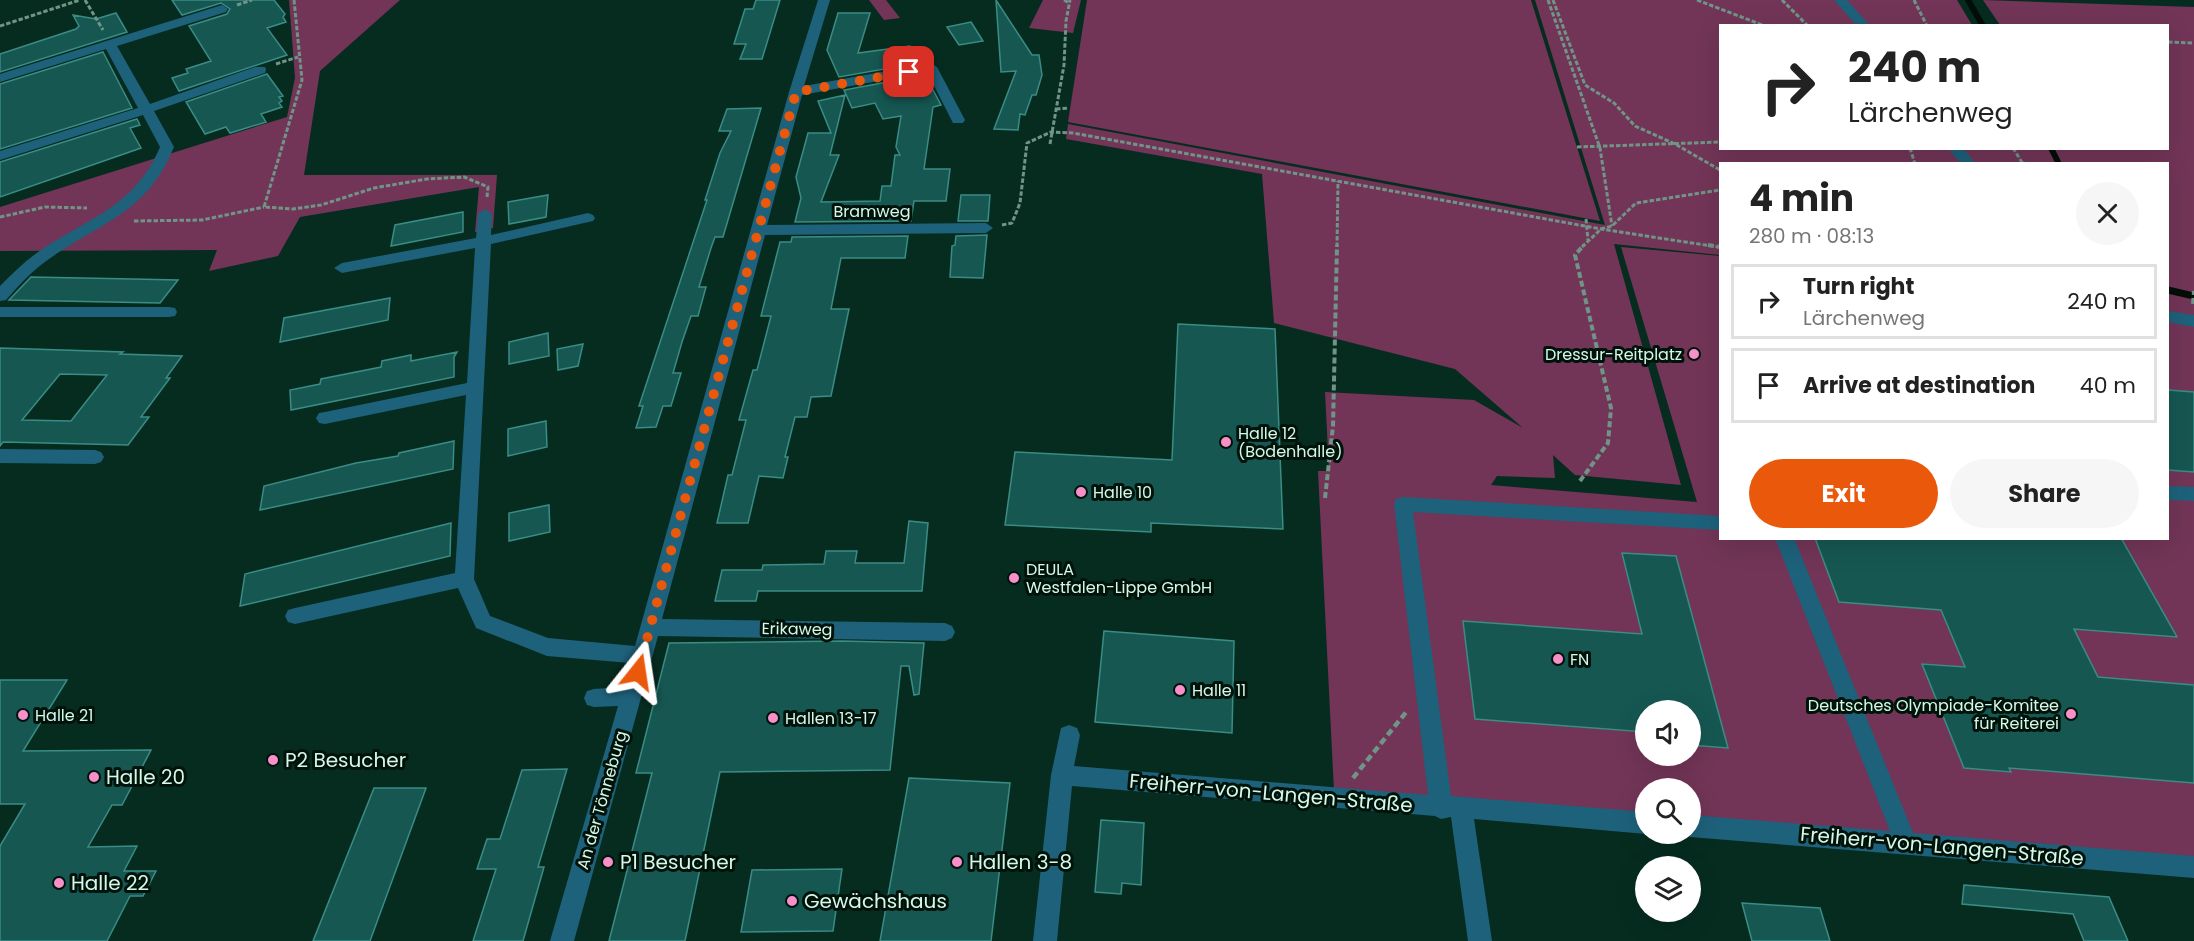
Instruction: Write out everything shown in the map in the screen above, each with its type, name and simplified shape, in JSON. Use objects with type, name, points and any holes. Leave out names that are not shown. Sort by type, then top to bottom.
[{"type":"street","name":"An der Tönneburg","points":[[562,941],[632,696],[796,92],[824,0]]},
{"type":"street","points":[[1840,0],[1862,24]]},
{"type":"street","points":[[0,78],[222,9]]},
{"type":"street","points":[[0,296],[45,254],[129,204],[145,188],[162,164],[167,147],[110,44]]},
{"type":"street","points":[[796,92],[931,68],[958,120]]},
{"type":"street","points":[[0,156],[148,109],[260,70]]},
{"type":"street","points":[[1957,150],[1967,162]]},
{"type":"street","points":[[485,214],[464,579],[483,622],[547,646],[643,655]]},
{"type":"street","points":[[342,268],[484,241],[588,218]]},
{"type":"street","name":"Bramweg","points":[[759,230],[986,228]]},
{"type":"street","points":[[0,312],[169,312]]},
{"type":"street","points":[[2169,316],[2194,313]]},
{"type":"street","points":[[325,418],[475,387]]},
{"type":"street","points":[[0,456],[95,456]]},
{"type":"street","points":[[2169,493],[2194,494]]},
{"type":"street","points":[[1480,941],[1426,687],[1403,504],[1719,524]]},
{"type":"street","points":[[1785,540],[1906,843]]},
{"type":"street","points":[[295,616],[464,579]]},
{"type":"street","name":"Erikaweg","points":[[650,627],[945,632]]},
{"type":"street","points":[[594,698],[632,696]]},
{"type":"street","points":[[1045,941],[1062,776],[1069,735]]},
{"type":"street","name":"Freiherr-von-Langen-Straße","points":[[1062,776],[1635,822]]},
{"type":"street","name":"Freiherr-von-Langen-Straße","points":[[1701,827],[2194,867]]},
{"type":"path","points":[[0,26],[80,0]]},
{"type":"path","points":[[86,0],[110,44]]},
{"type":"path","points":[[294,0],[302,80],[264,207],[292,209],[321,205],[374,188],[427,179],[464,177],[488,187],[485,214]]},
{"type":"path","points":[[1050,144],[1064,65],[1066,21],[1070,1],[1064,0]]},
{"type":"path","points":[[1548,0],[1600,148],[1612,226]]},
{"type":"path","points":[[1553,0],[1585,85],[1614,103],[1635,126],[1675,144],[1719,169]]},
{"type":"path","points":[[1697,0],[1760,24]]},
{"type":"path","points":[[1782,0],[1806,24]]},
{"type":"path","points":[[1914,0],[1926,24]]},
{"type":"path","points":[[2169,42],[2194,43]]},
{"type":"path","points":[[1056,109],[1069,108]]},
{"type":"path","points":[[986,228],[1012,223],[1020,202],[1027,143],[1051,132],[1073,133],[1601,230],[1719,247]]},
{"type":"path","points":[[1577,147],[1600,148],[1719,142]]},
{"type":"path","points":[[1325,498],[1333,426],[1338,181]]},
{"type":"path","points":[[1580,481],[1608,443],[1611,408],[1575,255],[1588,241],[1601,230],[1612,226],[1636,203],[1719,190]]},
{"type":"path","points":[[1586,219],[1588,241]]},
{"type":"path","points":[[2194,291],[2194,313]]},
{"type":"path","points":[[1336,799],[1426,687]]},
{"type":"shaded area","points":[[289,0],[400,0],[320,71],[304,175],[497,175],[493,228],[475,232],[479,187],[300,217],[278,256],[209,271],[217,250],[0,251],[0,207],[287,117],[295,78]]},
{"type":"shaded area","points":[[869,0],[886,0],[900,18],[884,20]]},
{"type":"shaded area","points":[[1043,0],[1081,0],[1073,33],[1029,28]]},
{"type":"shaded area","points":[[1087,0],[1531,0],[1600,221],[1068,122]]},
{"type":"shaded area","points":[[1535,0],[1957,0],[1971,24],[1719,24],[1719,150],[2169,150],[2169,24],[1999,24],[1983,0],[2194,7],[2194,871],[1701,818],[1701,778],[1635,778],[1635,812],[1334,791],[1318,471],[1329,471],[1325,392],[1474,400],[1523,428],[1455,369],[1274,323],[1262,174],[1066,139],[1068,124],[1605,225]]},
{"type":"building","points":[[172,0],[274,0],[285,14],[283,17],[286,22],[267,28],[287,55],[179,91],[172,78],[188,73],[186,69],[211,61],[189,26],[227,14],[230,9],[221,3],[182,15]]},
{"type":"building","points":[[756,0],[780,0],[762,59],[740,59],[746,44],[734,44],[745,9],[753,9]]},
{"type":"building","points":[[996,0],[1032,55],[1039,55],[1042,75],[1036,95],[1032,95],[1025,115],[1020,114],[1018,130],[994,129],[1016,71],[1001,72]]},
{"type":"building","points":[[116,13],[127,32],[0,72],[0,54],[76,29],[79,26],[73,15],[96,19]]},
{"type":"building","points":[[838,13],[870,13],[858,53],[910,46],[919,63],[839,77],[827,50]]},
{"type":"building","points":[[971,22],[983,41],[959,45],[947,27]]},
{"type":"building","points":[[103,52],[132,108],[0,149],[0,84]]},
{"type":"building","points":[[267,74],[283,96],[279,97],[282,107],[261,114],[266,122],[230,133],[226,127],[205,134],[186,102]]},
{"type":"building","points":[[925,75],[941,105],[933,107],[924,169],[950,169],[946,201],[914,201],[911,221],[795,222],[801,198],[796,177],[808,133],[831,133],[818,101],[845,95],[830,155],[839,155],[821,202],[880,201],[882,186],[891,186],[895,155],[900,155],[896,147],[901,116],[883,119],[875,103],[852,108],[844,90]]},
{"type":"building","points":[[761,108],[723,237],[715,237],[699,287],[706,287],[698,316],[691,316],[682,342],[673,373],[681,373],[671,406],[663,406],[656,427],[636,428],[643,406],[639,406],[707,200],[705,200],[720,153],[731,131],[719,131],[727,109]]},
{"type":"building","points":[[137,119],[140,125],[130,128],[141,148],[0,197],[0,162]]},
{"type":"building","points":[[548,195],[546,217],[509,224],[508,202]]},
{"type":"building","points":[[961,195],[990,195],[988,221],[958,221]]},
{"type":"building","points":[[463,212],[463,232],[391,246],[395,225]]},
{"type":"building","points":[[987,235],[983,278],[950,277],[952,246],[955,245],[956,236]]},
{"type":"building","points":[[908,236],[905,258],[841,258],[831,309],[849,309],[831,396],[811,397],[807,417],[795,417],[785,457],[788,457],[783,478],[759,476],[748,523],[717,523],[728,475],[732,475],[746,420],[739,420],[753,370],[757,370],[771,316],[761,316],[780,242],[791,242],[792,237]]},
{"type":"building","points":[[31,277],[178,280],[160,303],[9,300]]},
{"type":"building","points":[[390,298],[388,320],[280,342],[284,318]]},
{"type":"building","points":[[1178,324],[1275,329],[1283,529],[1151,523],[1151,532],[1005,525],[1015,452],[1172,460]]},
{"type":"building","points":[[548,333],[549,356],[509,364],[509,342]]},
{"type":"building","points":[[583,344],[578,366],[558,370],[557,349]]},
{"type":"building","points":[[0,348],[182,356],[166,378],[170,378],[141,417],[149,417],[128,445],[3,442],[0,446]],"holes":[[[60,374],[107,375],[71,421],[22,420]]]},
{"type":"building","points":[[457,352],[454,357],[454,377],[291,410],[290,390],[320,384],[321,379],[381,367],[382,361],[411,355],[411,361]]},
{"type":"building","points":[[2169,390],[2194,392],[2194,472],[2169,470]]},
{"type":"building","points":[[546,421],[547,447],[508,456],[508,429]]},
{"type":"building","points":[[454,441],[453,469],[260,510],[264,486]]},
{"type":"building","points":[[549,505],[550,532],[509,541],[509,513]]},
{"type":"building","points":[[909,521],[928,523],[922,591],[758,591],[756,601],[715,601],[722,570],[762,570],[763,565],[824,564],[826,551],[857,551],[855,563],[904,563]]},
{"type":"building","points":[[451,523],[450,556],[240,606],[245,574]]},
{"type":"building","points":[[1816,540],[2122,540],[2177,637],[2074,629],[2098,677],[2194,685],[2194,783],[2009,768],[2011,772],[1964,768],[1922,664],[1965,667],[1941,610],[1839,602]]},
{"type":"building","points":[[1622,553],[1676,556],[1728,748],[1701,746],[1701,700],[1635,700],[1635,731],[1475,719],[1463,621],[1642,634]]},
{"type":"building","name":"Halle 11","points":[[1104,631],[1234,641],[1232,733],[1095,722]]},
{"type":"building","name":"Hallen 13-17","points":[[843,641],[924,643],[919,694],[914,695],[909,666],[901,666],[890,770],[720,772],[685,941],[609,941],[652,773],[636,773],[669,643]]},
{"type":"building","points":[[0,680],[67,680],[23,751],[151,750],[122,805],[112,805],[88,847],[137,846],[124,871],[156,871],[143,896],[130,896],[107,941],[0,941],[0,846],[25,804],[0,804]]},
{"type":"building","points":[[567,769],[538,867],[544,867],[523,941],[473,941],[496,869],[477,869],[487,839],[500,839],[522,770]]},
{"type":"building","name":"Hallen 3-8","points":[[909,778],[1010,783],[991,941],[880,941]]},
{"type":"building","points":[[374,788],[426,788],[370,941],[313,941]]},
{"type":"building","points":[[1101,820],[1144,823],[1141,885],[1122,883],[1121,894],[1095,892]]},
{"type":"building","name":"Gewächshaus","points":[[842,869],[833,931],[741,932],[752,870]]},
{"type":"building","points":[[1964,885],[2109,897],[2128,941],[2084,941],[2073,914],[1962,904]]},
{"type":"building","points":[[1742,903],[1820,908],[1830,941],[1752,941]]},
{"type":"waterway","points":[[1968,0],[1982,24]]},
{"type":"waterway","points":[[2052,150],[2058,162]]},
{"type":"waterway","points":[[2169,290],[2194,296]]},
{"type":"place","name":"Dressur-Reitplatz","points":[[1694,354]]},
{"type":"place","name":"Halle 12 (Bodenhalle)","points":[[1226,442]]},
{"type":"place","name":"Halle 10","points":[[1081,492]]},
{"type":"place","name":"DEULA Westfalen-Lippe GmbH","points":[[1014,578]]},
{"type":"place","name":"FN","points":[[1558,659]]},
{"type":"place","name":"Halle 11","points":[[1180,690]]},
{"type":"place","name":"Deutsches Olympiade-Komitee für Reiterei","points":[[2071,714]]},
{"type":"place","name":"Halle 21","points":[[23,715]]},
{"type":"place","name":"Hallen 13-17","points":[[773,718]]},
{"type":"place","name":"P2 Besucher","points":[[273,760]]},
{"type":"place","name":"Halle 20","points":[[94,777]]},
{"type":"place","name":"P1 Besucher","points":[[608,862]]},
{"type":"place","name":"Hallen 3-8","points":[[957,862]]},
{"type":"place","name":"Halle 22","points":[[59,883]]},
{"type":"place","name":"Gewächshaus","points":[[792,901]]},
{"type":"route","points":[[638,672],[796,92],[909,72]]}]
